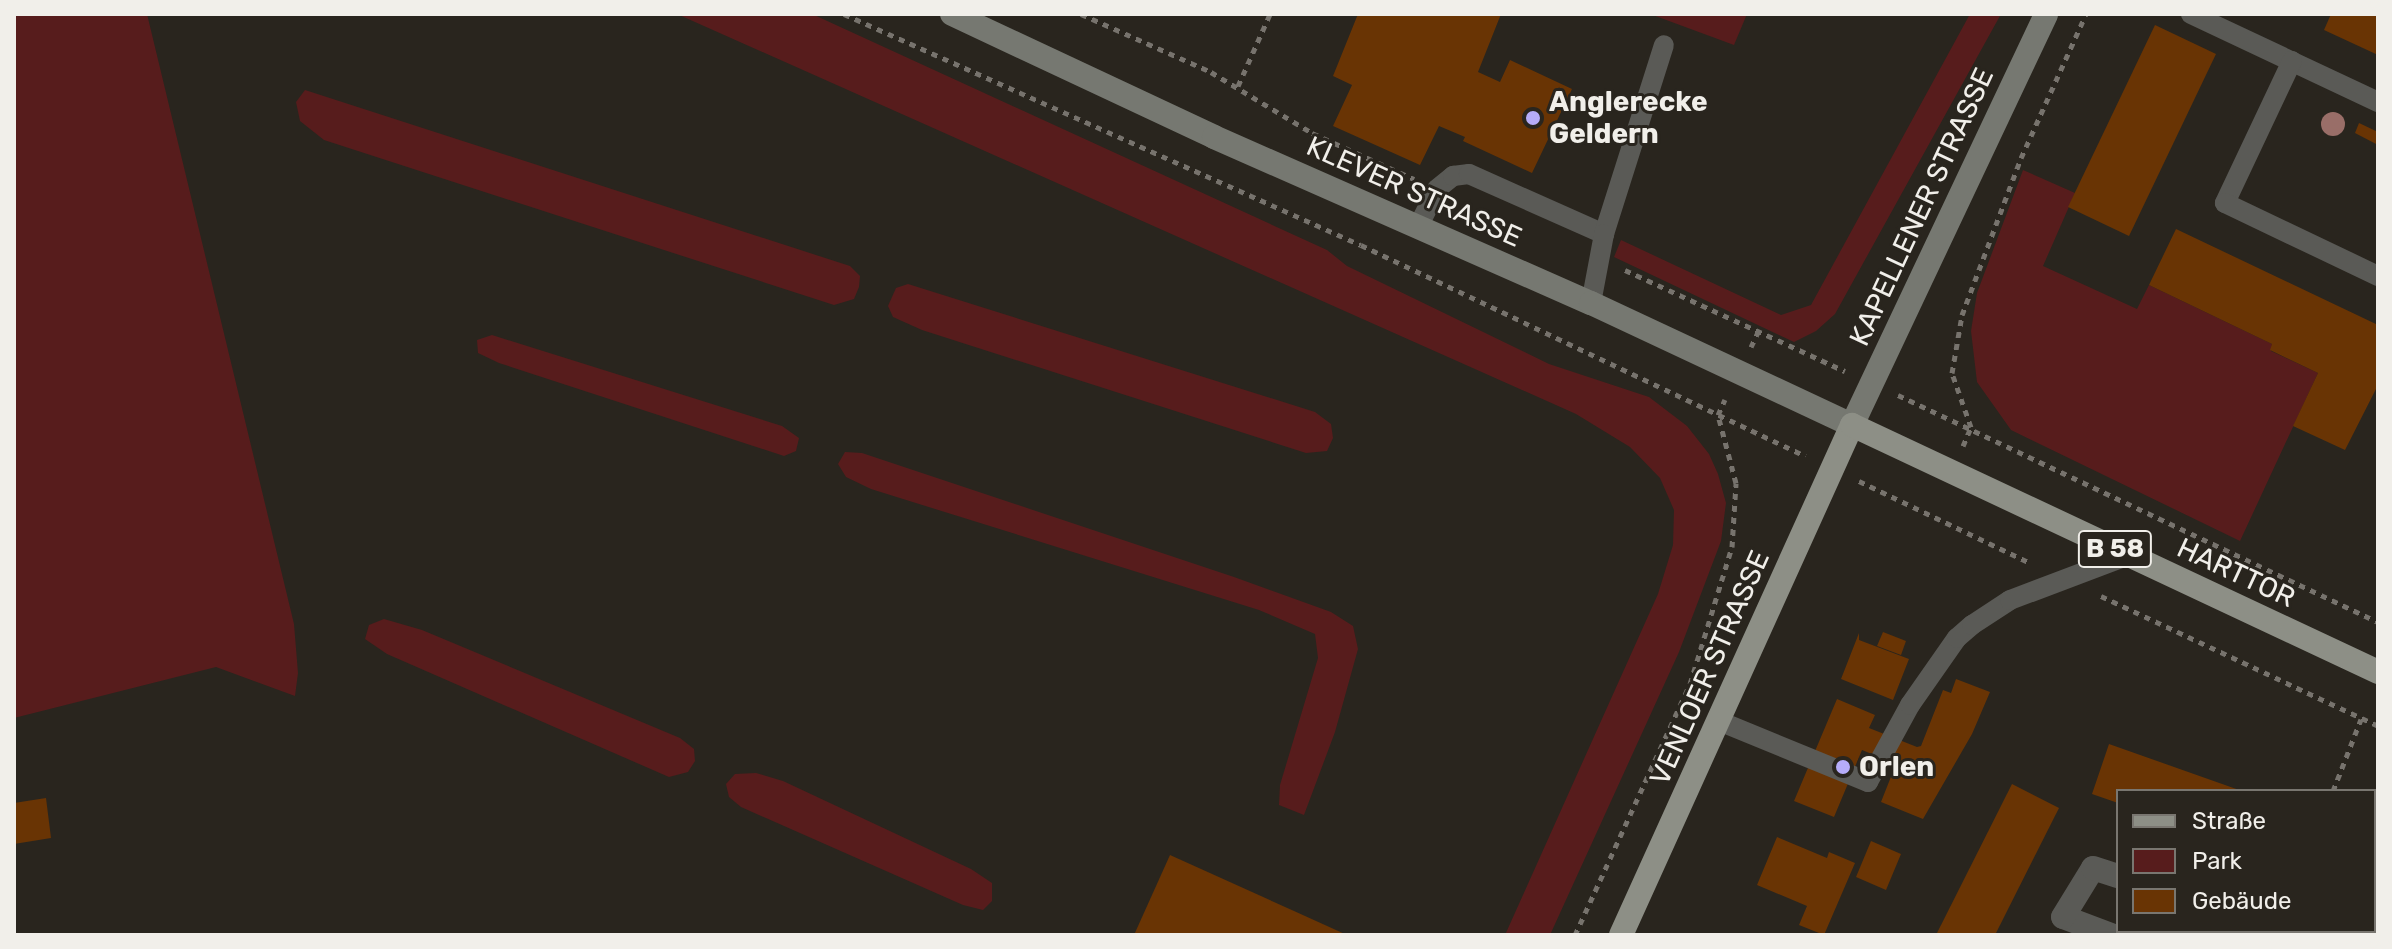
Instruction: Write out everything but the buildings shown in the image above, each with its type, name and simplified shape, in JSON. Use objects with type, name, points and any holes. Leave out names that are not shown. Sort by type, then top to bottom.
[{"type":"main road","name":"KAPELLENER STRASSE","points":[[1852,425],[2046,14]]},
{"type":"main road","name":"KLEVER STRASSE","points":[[959,16],[1214,137],[1419,225],[1852,425]]},
{"type":"main road","name":"HARTTOR","points":[[1852,425],[2378,672]]},
{"type":"main road","name":"VENLOER STRASSE","points":[[1621,935],[1852,425]]},
{"type":"street","points":[[2111,935],[2063,917],[2093,868],[2116,875]]},
{"type":"lane","points":[[2191,14],[2378,102]]},
{"type":"lane","points":[[1591,303],[1604,234],[1664,45]]},
{"type":"lane","points":[[2292,61],[2225,203],[2378,276]]},
{"type":"lane","points":[[1419,225],[1437,189],[1453,176],[1469,174],[1604,234]]},
{"type":"lane","points":[[1719,721],[1868,782],[1910,705],[1957,638],[2010,600],[2068,581],[2129,555]]},
{"type":"path","points":[[844,14],[1361,245],[1718,415]]},
{"type":"path","points":[[1081,14],[1238,86],[1270,14]]},
{"type":"path","points":[[2086,14],[2004,198],[1959,327],[1952,373],[1955,389],[1971,427],[2378,622]]},
{"type":"path","points":[[1575,935],[1690,684],[1732,547],[1736,483],[1718,415],[1759,330]]},
{"type":"path","points":[[1971,427],[1933,516],[2378,726]]},
{"type":"path","points":[[2334,789],[2361,719]]},
{"type":"green space","points":[[14,14],[147,14],[294,624],[298,673],[295,696],[216,667],[14,718]]},
{"type":"green space","points":[[677,14],[812,14],[1327,250],[1347,266],[1549,364],[1649,397],[1687,426],[1709,454],[1718,474],[1726,503],[1721,541],[1679,652],[1550,935],[1505,935],[1658,594],[1673,545],[1674,510],[1660,478],[1630,447],[1576,414]]},
{"type":"green space","points":[[1650,14],[1747,14],[1734,45]]},
{"type":"green space","points":[[1970,14],[2001,14],[1835,314],[1816,331],[1794,342],[1614,257],[1621,240],[1781,315],[1811,305]]},
{"type":"green space","points":[[305,90],[850,266],[860,276],[859,287],[854,299],[834,305],[324,140],[300,121],[296,102]]},
{"type":"green space","points":[[2023,170],[2075,193],[2043,266],[2137,309],[2149,285],[2272,344],[2271,351],[2318,373],[2240,541],[2011,430],[1977,382],[1971,331],[1977,293]]},
{"type":"green space","points":[[908,284],[1315,412],[1331,424],[1333,438],[1327,451],[1306,453],[922,330],[893,317],[888,306],[896,288]]},
{"type":"green space","points":[[492,335],[782,426],[799,438],[796,451],[784,456],[499,363],[478,353],[477,340]]},
{"type":"green space","points":[[845,452],[862,453],[1234,577],[1331,612],[1353,626],[1358,649],[1335,732],[1304,815],[1279,805],[1280,785],[1318,658],[1315,634],[1259,610],[871,489],[846,477],[838,464]]},
{"type":"green space","points":[[384,619],[422,630],[680,738],[694,749],[695,761],[688,772],[669,777],[387,654],[365,639],[369,625]]},
{"type":"green space","points":[[756,773],[783,781],[971,869],[992,883],[992,901],[983,910],[963,905],[741,807],[729,797],[726,784],[735,774]]},
{"type":"place","name":"Anglerecke Geldern","points":[[1533,118]]},
{"type":"place","name":"Orlen","points":[[1843,767]]}]
